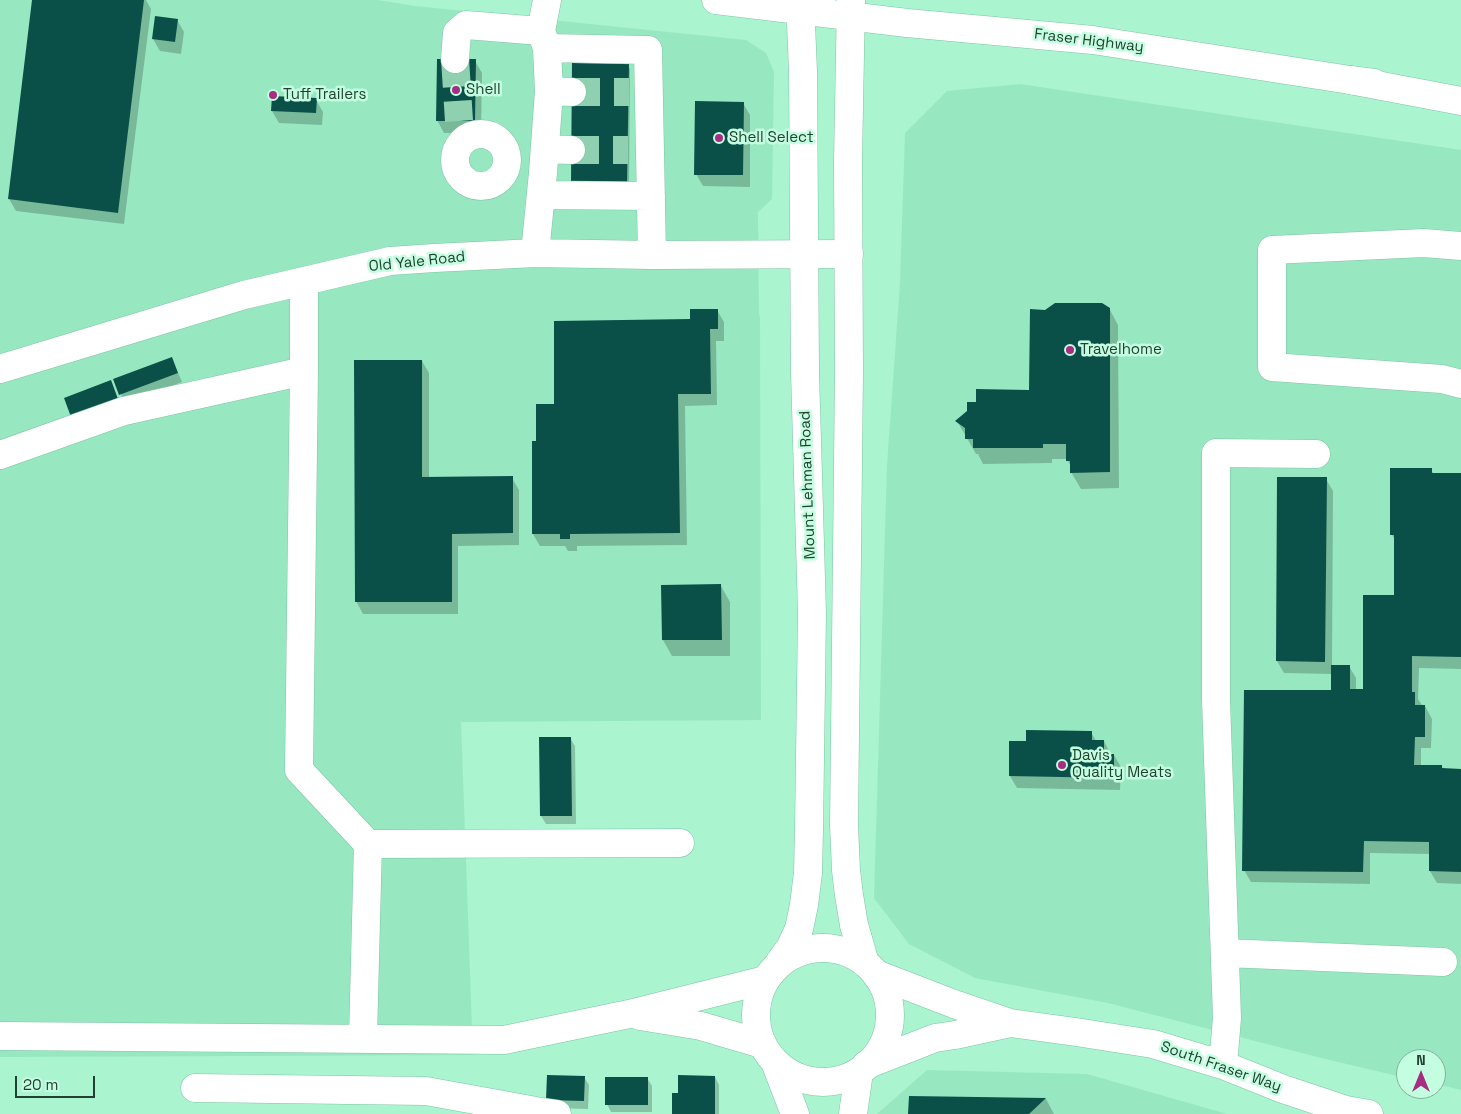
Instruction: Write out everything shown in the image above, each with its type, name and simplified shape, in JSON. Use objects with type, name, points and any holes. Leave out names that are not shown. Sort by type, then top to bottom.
[{"type":"main road","points":[[535,253],[550,167],[560,92],[544,40],[547,0]]},
{"type":"main road","name":"Fraser Highway","points":[[716,0],[851,8],[907,23],[1093,40],[1350,80],[1461,91]]},
{"type":"main road","name":"Mount Lehman Road","points":[[772,972],[790,948],[799,929],[808,873],[812,613],[805,372],[804,72],[800,6]]},
{"type":"main road","points":[[629,1014],[701,1026],[768,1053],[794,1075],[815,1082],[838,1080],[862,1068],[876,1057],[887,1037],[891,1015],[887,992],[871,968],[854,925],[848,895],[844,825],[849,402],[848,161],[851,8]]},
{"type":"main road","points":[[455,59],[457,33],[466,25],[544,40],[648,50],[639,92],[639,150],[651,196],[652,255]]},
{"type":"main road","points":[[1350,80],[1461,101]]},
{"type":"main road","points":[[500,178],[505,171],[507,163],[504,147],[498,140],[483,134],[467,138],[460,133],[455,161],[457,169],[461,177],[468,183],[477,186],[494,183],[500,178],[550,167],[651,196]]},
{"type":"main road","points":[[1461,246],[1424,244],[1272,250],[1272,367],[1442,379],[1461,384]]},
{"type":"main road","name":"Old Yale Road","points":[[0,369],[244,295],[390,261],[535,253],[652,255],[848,254]]},
{"type":"main road","points":[[304,281],[299,770],[368,844],[362,1038]]},
{"type":"main road","points":[[0,455],[124,411],[304,371]]},
{"type":"main road","points":[[1223,1065],[1227,1018],[1216,700],[1216,453],[1316,454]]},
{"type":"main road","points":[[368,844],[680,843]]},
{"type":"main road","points":[[0,1036],[504,1040],[629,1014],[772,972],[798,952],[819,948],[841,950],[860,959],[871,968]]},
{"type":"main road","points":[[1225,953],[1443,962]]},
{"type":"main road","name":"South Fraser Way","points":[[871,968],[954,1004],[1010,1023],[1153,1044],[1223,1065],[1283,1089],[1353,1113]]},
{"type":"main road","points":[[772,972],[757,1000],[756,1022],[794,1114]]},
{"type":"main road","name":"South Fraser Way","points":[[862,1068],[935,1038],[1010,1023]]},
{"type":"main road","points":[[852,1114],[862,1068]]},
{"type":"main road","points":[[195,1088],[426,1091],[536,1112],[558,1114]]},
{"type":"shaded area","points":[[0,0],[378,0],[415,6],[746,40],[766,53],[774,72],[772,199],[758,212],[761,720],[461,722],[473,1055],[0,1057]]},
{"type":"shaded area","points":[[1020,84],[1461,150],[1461,1090],[1446,1086],[1446,1049],[1396,1049],[1396,1076],[1108,1003],[975,978],[909,944],[874,898],[887,465],[900,283],[905,133],[947,91]]},
{"type":"shaded area","points":[[927,1070],[1087,1074],[1227,1114],[877,1114]]},
{"type":"building","points":[[32,0],[144,0],[118,213],[8,199]]},
{"type":"building","points":[[155,16],[178,19],[175,42],[152,39]]},
{"type":"building","name":"Shell","points":[[437,59],[476,59],[475,121],[436,121]]},
{"type":"building","points":[[572,63],[629,64],[627,185],[571,184]]},
{"type":"building","points":[[272,96],[317,98],[316,113],[271,111]]},
{"type":"building","name":"Shell Select","points":[[695,101],[744,102],[743,175],[694,175]]},
{"type":"building","name":"Travelhome","points":[[1055,303],[1102,303],[1110,308],[1110,472],[1070,473],[1070,461],[1066,461],[1066,444],[1043,444],[1043,448],[973,448],[973,439],[965,439],[965,428],[955,421],[967,411],[967,402],[976,402],[976,389],[1029,390],[1030,309],[1045,310]]},
{"type":"building","points":[[690,309],[718,309],[718,329],[710,329],[711,394],[678,394],[680,533],[570,534],[570,539],[560,539],[560,534],[532,534],[532,441],[536,441],[536,404],[554,404],[554,321],[690,319]]},
{"type":"building","points":[[172,357],[178,373],[119,395],[113,379]]},
{"type":"building","points":[[354,360],[422,360],[422,477],[513,476],[513,533],[452,534],[452,602],[355,602]]},
{"type":"building","points":[[111,380],[118,399],[71,417],[64,398]]},
{"type":"building","points":[[1390,468],[1432,468],[1432,473],[1461,473],[1461,657],[1412,656],[1412,692],[1415,692],[1415,705],[1425,705],[1425,737],[1415,737],[1414,765],[1442,765],[1442,768],[1461,769],[1461,872],[1429,871],[1429,842],[1364,841],[1363,872],[1242,871],[1244,690],[1331,690],[1331,665],[1350,665],[1350,689],[1363,689],[1363,595],[1394,595],[1394,535],[1390,535]]},
{"type":"building","points":[[1277,477],[1327,477],[1325,662],[1276,661]]},
{"type":"building","points":[[721,584],[722,640],[662,640],[661,585]]},
{"type":"building","name":"Davis Quality Meats","points":[[1026,730],[1092,731],[1092,740],[1104,740],[1104,754],[1114,754],[1114,778],[1009,776],[1009,741],[1026,741]]},
{"type":"building","points":[[539,737],[571,737],[572,816],[540,816]]},
{"type":"building","points":[[547,1075],[585,1076],[584,1101],[546,1100]]},
{"type":"building","points":[[678,1075],[715,1076],[715,1114],[672,1114],[672,1093],[678,1093]]},
{"type":"building","points":[[605,1077],[648,1077],[648,1105],[605,1105]]},
{"type":"building","points":[[909,1096],[1046,1098],[1029,1114],[908,1114]]},
{"type":"tunnel","points":[[455,59],[459,121]]},
{"type":"tunnel","points":[[572,92],[629,92]]},
{"type":"tunnel","points":[[571,150],[628,150]]},
{"type":"place","name":"Shell","points":[[456,90]]},
{"type":"place","name":"Tuff Trailers","points":[[273,95]]},
{"type":"place","name":"Shell Select","points":[[719,138]]},
{"type":"place","name":"Travelhome","points":[[1070,350]]},
{"type":"place","name":"Davis Quality Meats","points":[[1062,765]]}]
